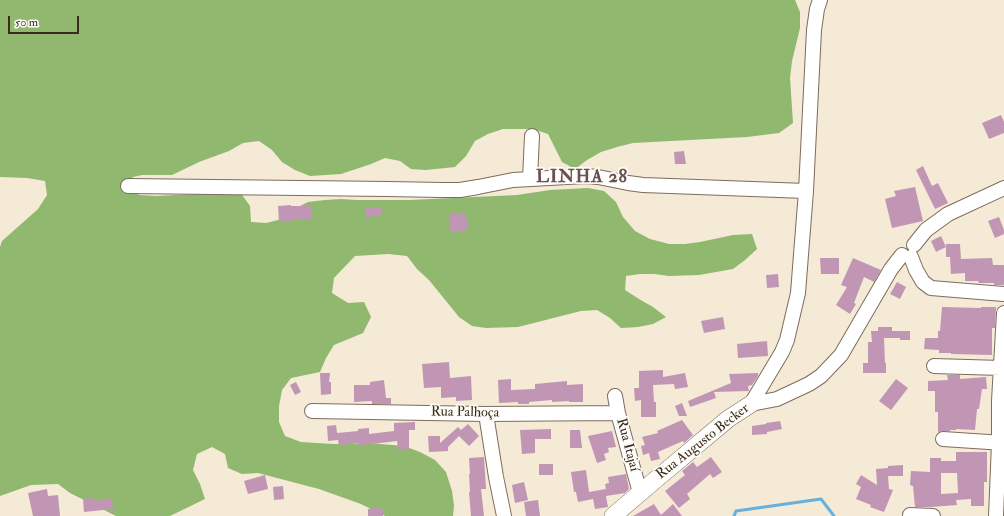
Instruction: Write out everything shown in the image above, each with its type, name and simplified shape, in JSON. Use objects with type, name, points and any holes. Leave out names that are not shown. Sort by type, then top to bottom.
[{"type":"main road","name":"Rua Augusto Becker","points":[[613,516],[728,419],[751,404]]},
{"type":"street","points":[[751,404],[782,352],[787,340],[798,293],[806,191],[814,30],[820,0]]},
{"type":"street","points":[[530,179],[532,136]]},
{"type":"street","points":[[128,186],[460,190],[513,180],[585,176],[643,185],[806,191]]},
{"type":"street","name":"Rua Augusto Becker","points":[[751,404],[777,399],[809,384],[821,376],[841,355],[891,269],[909,252],[926,230],[948,214],[1004,188]]},
{"type":"street","points":[[909,252],[916,270],[923,282],[931,288],[1004,294]]},
{"type":"street","points":[[996,516],[1002,443],[1001,368],[1004,313]]},
{"type":"street","points":[[934,366],[1001,368]]},
{"type":"street","name":"Rua Itajaí","points":[[615,396],[640,493]]},
{"type":"street","name":"Rua Palhoça","points":[[312,411],[486,414],[618,412]]},
{"type":"street","points":[[486,414],[496,478],[504,516]]},
{"type":"street","points":[[943,439],[1002,443]]},
{"type":"street","points":[[910,515],[933,516]]},
{"type":"green space","points":[[0,0],[795,0],[800,12],[800,28],[792,61],[790,78],[793,123],[779,133],[747,137],[633,143],[601,152],[575,169],[562,162],[548,134],[533,129],[503,129],[488,134],[475,141],[466,156],[455,167],[426,170],[411,169],[400,161],[385,158],[341,174],[310,176],[295,170],[282,162],[272,150],[259,141],[243,143],[229,151],[199,162],[172,175],[142,175],[133,177],[125,189],[140,195],[156,196],[240,192],[250,206],[251,222],[266,223],[282,219],[294,209],[308,202],[325,200],[410,200],[517,195],[550,190],[588,188],[604,191],[616,202],[623,217],[635,231],[650,239],[669,244],[685,244],[733,235],[752,234],[757,249],[733,269],[699,275],[669,276],[640,274],[626,276],[625,290],[653,307],[666,317],[653,324],[621,328],[610,318],[597,310],[581,311],[518,327],[486,328],[472,326],[459,317],[407,256],[388,254],[355,256],[334,278],[332,293],[348,303],[364,302],[371,317],[363,333],[334,345],[320,372],[291,378],[282,390],[279,406],[279,422],[285,436],[301,442],[333,444],[369,443],[404,446],[435,460],[446,472],[452,491],[454,506],[453,516],[385,516],[361,504],[319,489],[258,473],[242,474],[228,468],[225,454],[212,447],[197,454],[193,470],[205,499],[170,516],[116,516],[70,493],[58,484],[31,485],[0,496],[0,247],[2,241],[38,209],[47,195],[45,181],[27,178],[0,177]]},
{"type":"building","points":[[1001,115],[1004,122],[1004,133],[989,139],[982,123]]},
{"type":"building","points":[[684,151],[686,164],[675,164],[674,152]]},
{"type":"building","points":[[923,166],[932,186],[938,183],[948,203],[935,209],[916,170]]},
{"type":"building","points":[[915,187],[923,221],[892,228],[885,199],[896,196],[894,191]]},
{"type":"building","points":[[278,206],[311,206],[311,219],[279,222]]},
{"type":"building","points":[[366,207],[382,207],[382,216],[366,217]]},
{"type":"building","points":[[466,213],[468,230],[450,232],[449,214]]},
{"type":"building","points":[[999,217],[1004,234],[995,238],[988,221]]},
{"type":"building","points":[[941,236],[946,247],[936,252],[931,241]]},
{"type":"building","points":[[946,244],[960,244],[961,259],[992,258],[993,265],[1004,265],[1004,285],[979,283],[978,281],[965,281],[965,273],[951,274],[950,257],[946,257]]},
{"type":"building","points":[[820,258],[839,258],[839,274],[821,274]]},
{"type":"building","points":[[853,258],[881,270],[874,282],[864,277],[854,303],[856,304],[850,314],[836,305],[847,287],[841,285]]},
{"type":"building","points":[[778,274],[779,287],[767,288],[766,275]]},
{"type":"building","points":[[897,282],[906,287],[900,299],[890,294]]},
{"type":"building","points":[[942,307],[996,307],[995,328],[992,328],[992,355],[939,353],[939,350],[924,349],[925,338],[938,338]]},
{"type":"building","points":[[723,317],[725,329],[704,333],[701,321]]},
{"type":"building","points":[[878,327],[892,327],[892,331],[910,331],[910,340],[900,340],[900,338],[884,338],[886,373],[863,373],[863,363],[868,363],[868,342],[872,342],[871,331],[878,331]]},
{"type":"building","points":[[767,341],[768,356],[738,358],[737,344]]},
{"type":"building","points":[[449,362],[450,378],[471,376],[472,400],[456,401],[456,397],[441,398],[441,387],[424,388],[422,364]]},
{"type":"building","points":[[663,370],[663,377],[685,373],[688,387],[675,389],[674,384],[653,385],[654,402],[656,402],[656,417],[641,417],[641,400],[635,401],[634,388],[639,388],[639,371]]},
{"type":"building","points":[[320,373],[330,373],[329,382],[331,382],[331,394],[321,395]]},
{"type":"building","points":[[758,373],[758,376],[752,385],[748,386],[749,391],[714,392],[716,398],[690,407],[688,401],[731,383],[729,374]]},
{"type":"building","points":[[947,375],[960,375],[960,379],[986,377],[987,389],[982,389],[979,409],[977,409],[975,430],[956,429],[938,432],[938,412],[935,412],[935,391],[928,391],[928,381],[948,380]]},
{"type":"building","points":[[511,379],[511,390],[535,389],[535,384],[567,381],[567,385],[583,384],[583,402],[552,402],[552,400],[529,402],[529,404],[518,404],[518,402],[499,403],[498,380]]},
{"type":"building","points":[[896,379],[908,388],[891,410],[879,401]]},
{"type":"building","points":[[384,380],[386,398],[391,398],[391,404],[372,404],[372,401],[354,402],[354,385],[370,385],[370,382]]},
{"type":"building","points":[[296,382],[301,392],[295,395],[290,385]]},
{"type":"building","points":[[682,403],[687,416],[679,416],[675,406]]},
{"type":"building","points":[[682,420],[693,435],[684,443],[683,441],[658,452],[660,459],[651,461],[649,453],[643,455],[641,446],[645,445],[642,437],[658,433],[657,431]]},
{"type":"building","points":[[780,421],[782,429],[767,432],[767,434],[752,435],[752,426]]},
{"type":"building","points":[[415,422],[415,430],[409,430],[409,449],[398,449],[397,441],[358,445],[358,443],[339,445],[338,440],[328,441],[327,426],[336,425],[337,433],[358,431],[358,429],[369,428],[369,434],[394,431],[394,423]]},
{"type":"building","points":[[468,424],[479,436],[469,446],[459,436],[448,447],[448,451],[429,452],[428,436],[440,436],[440,443],[458,427],[461,430]]},
{"type":"building","points":[[551,429],[551,439],[535,439],[535,453],[522,454],[520,430]]},
{"type":"building","points":[[570,430],[580,430],[582,448],[570,448]]},
{"type":"building","points":[[612,431],[616,447],[608,448],[609,452],[604,454],[606,460],[597,463],[588,436]]},
{"type":"building","points":[[956,452],[987,452],[987,482],[984,482],[984,506],[971,506],[971,499],[956,500],[957,505],[915,507],[913,486],[910,485],[911,471],[930,472],[930,458],[941,458],[941,461],[956,461]],"holes":[[[941,473],[957,473],[958,493],[941,494]]]},
{"type":"building","points":[[484,457],[486,489],[481,489],[484,516],[471,516],[469,458]]},
{"type":"building","points":[[711,457],[722,472],[713,478],[710,474],[687,494],[690,499],[679,508],[665,491],[685,475],[682,471],[693,462],[697,467]]},
{"type":"building","points":[[539,464],[553,464],[553,475],[539,475]]},
{"type":"building","points":[[903,465],[903,476],[888,476],[889,489],[893,490],[884,512],[870,507],[871,505],[856,499],[861,487],[856,484],[861,475],[877,485],[876,469],[888,468],[888,466]]},
{"type":"building","points":[[586,470],[589,492],[606,489],[605,484],[609,483],[608,477],[626,474],[629,489],[625,493],[606,496],[608,507],[595,509],[593,499],[578,502],[576,492],[574,492],[571,472]]},
{"type":"building","points":[[265,475],[268,489],[248,494],[244,481]]},
{"type":"building","points":[[524,482],[528,500],[515,503],[512,485]]},
{"type":"building","points":[[283,486],[284,499],[274,500],[273,487]]},
{"type":"building","points":[[47,489],[48,496],[58,495],[60,516],[33,516],[28,493]]},
{"type":"building","points":[[94,498],[95,501],[112,498],[113,509],[84,512],[83,499]]},
{"type":"building","points":[[538,500],[540,516],[526,516],[524,502]]},
{"type":"building","points":[[654,504],[661,515],[673,504],[682,516],[633,516]]},
{"type":"building","points":[[382,507],[383,516],[368,516],[368,509]]},
{"type":"waterway","points":[[734,516],[736,511],[821,499],[834,516]]},
{"type":"district","name":"LINHA 28","points":[[582,178]]}]
